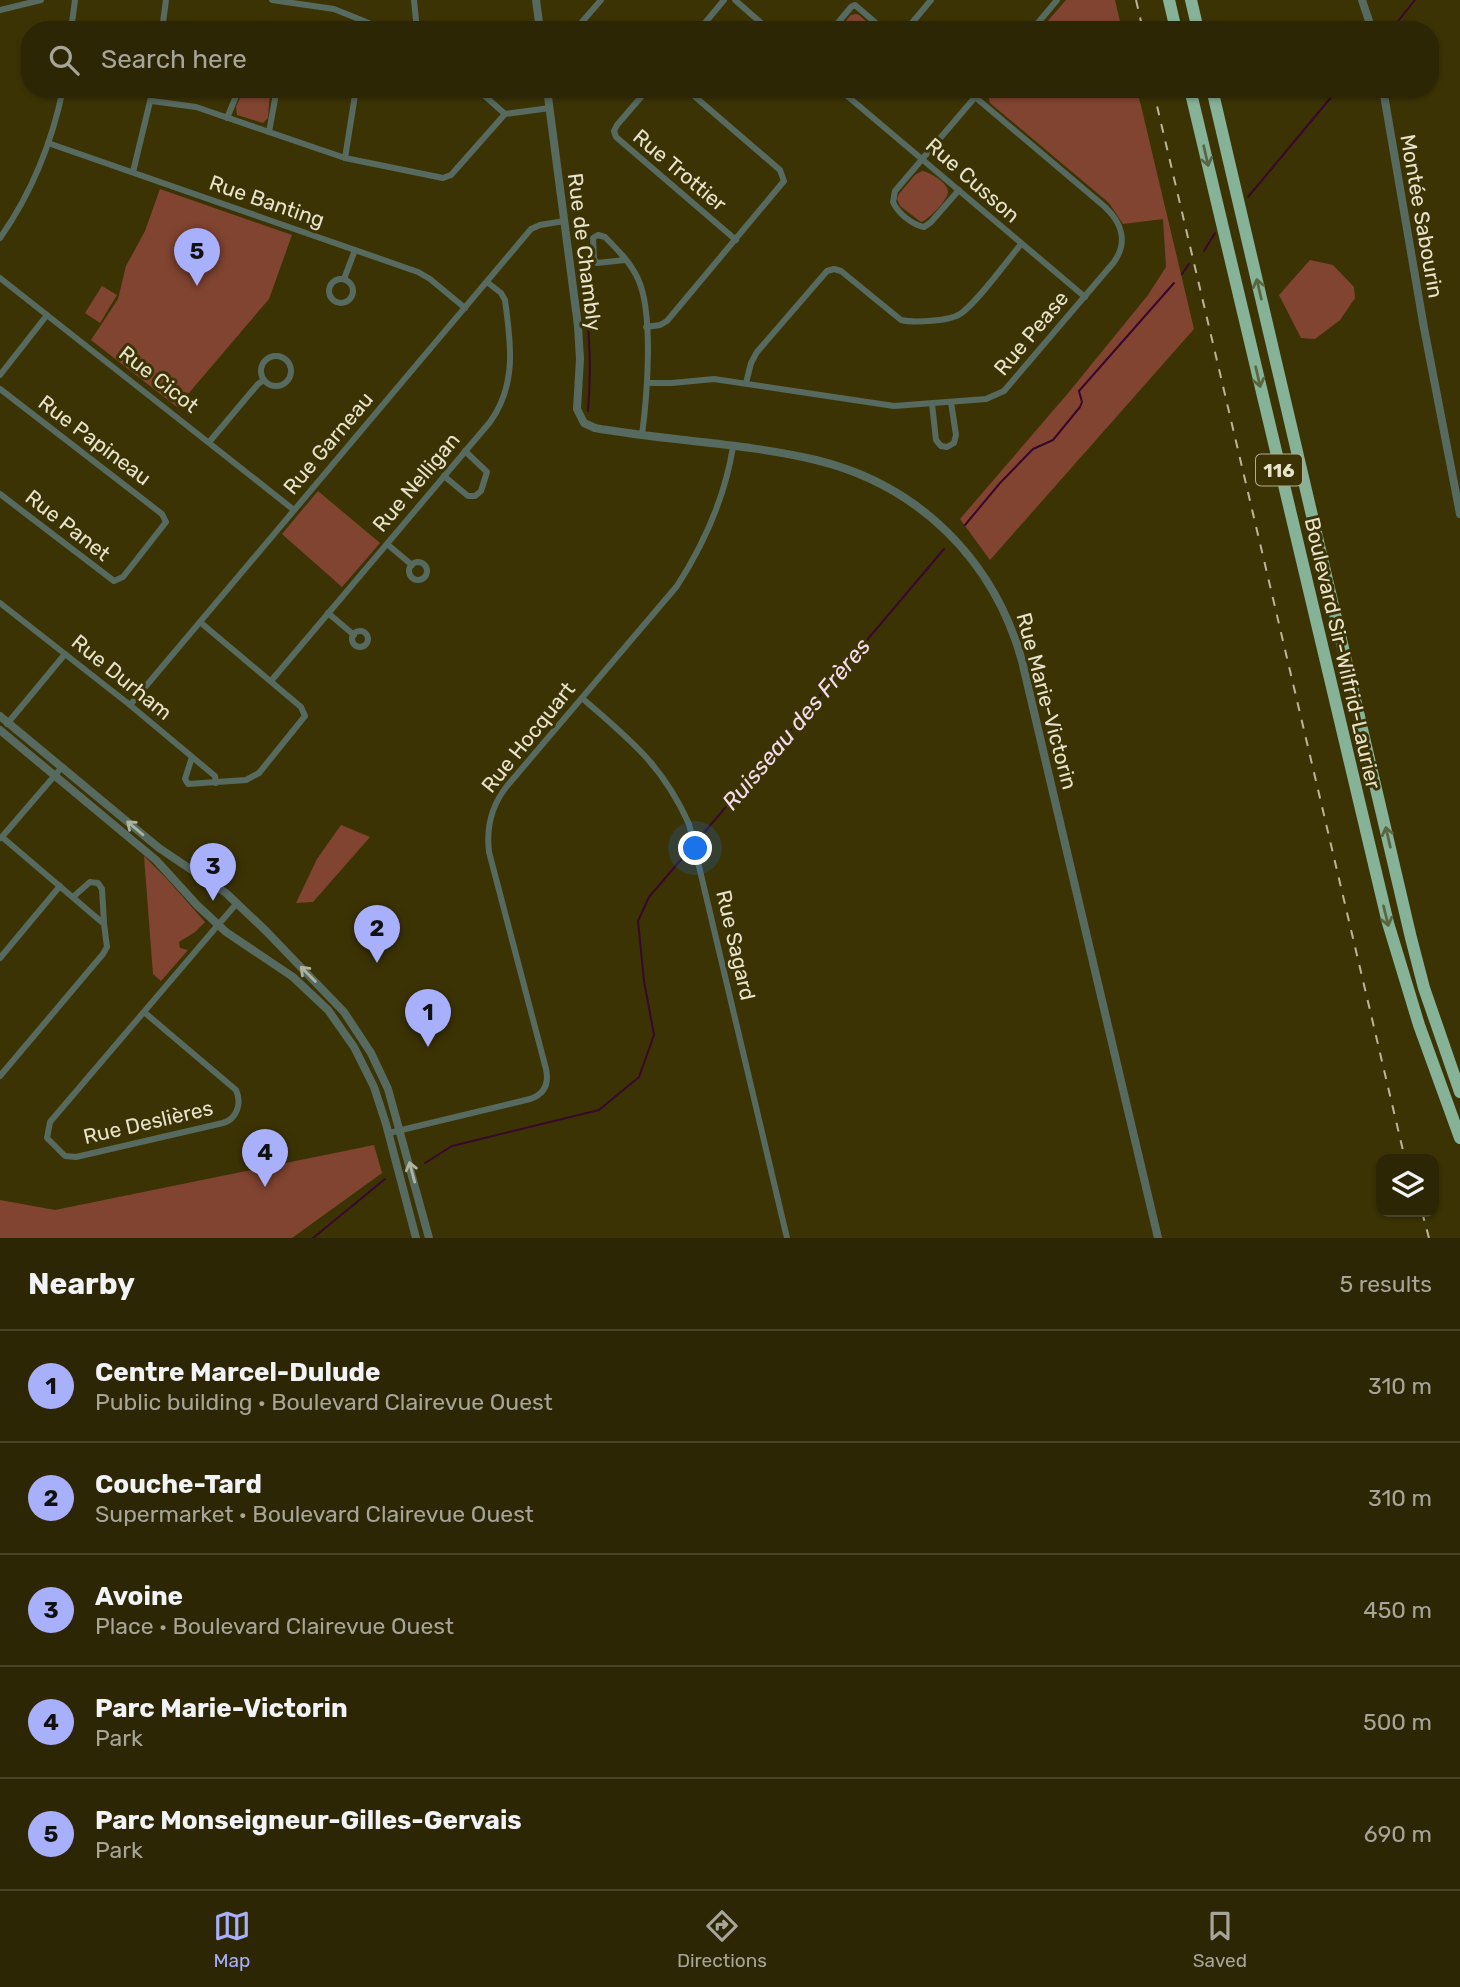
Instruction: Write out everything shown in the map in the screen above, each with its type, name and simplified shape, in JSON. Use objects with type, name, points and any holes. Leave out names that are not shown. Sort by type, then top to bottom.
[{"type":"highway","points":[[1169,0],[1174,21]]},
{"type":"highway","points":[[1191,0],[1196,21]]},
{"type":"highway","name":"Boulevard Sir-Wilfrid-Laurier","points":[[1192,98],[1392,936],[1419,1025],[1460,1138]]},
{"type":"highway","name":"Boulevard Sir-Wilfrid-Laurier","points":[[1214,98],[1413,948],[1427,998],[1460,1092]]},
{"type":"street","points":[[0,9],[41,0]]},
{"type":"street","points":[[72,21],[75,0]]},
{"type":"street","points":[[163,21],[166,0]]},
{"type":"street","points":[[272,0],[325,3],[366,20]]},
{"type":"street","points":[[414,0],[416,21]]},
{"type":"street","points":[[536,0],[539,21]]},
{"type":"street","points":[[706,21],[724,0]]},
{"type":"street","points":[[735,0],[759,21]]},
{"type":"street","points":[[914,21],[931,0]]},
{"type":"street","points":[[1040,21],[1057,0]]},
{"type":"street","points":[[1362,0],[1369,21]]},
{"type":"street","points":[[582,21],[599,1]]},
{"type":"street","points":[[839,21],[850,7],[855,5],[874,21]]},
{"type":"street","points":[[0,238],[25,197],[48,143],[60,98]]},
{"type":"street","points":[[133,172],[152,98]]},
{"type":"street","points":[[227,118],[235,98]]},
{"type":"street","points":[[269,132],[275,98]]},
{"type":"street","points":[[345,158],[355,98]]},
{"type":"street","points":[[487,98],[505,114]]},
{"type":"street","name":"Rue de Chambly","points":[[548,98],[578,326],[580,359],[576,406],[580,418]]},
{"type":"street","name":"Rue Trottier","points":[[640,98],[616,127],[615,137],[736,240]]},
{"type":"street","points":[[646,327],[667,321],[782,185],[783,175],[696,98]]},
{"type":"street","name":"Rue Cusson","points":[[849,98],[1085,297]]},
{"type":"street","points":[[959,190],[930,224],[921,227],[913,224],[895,207],[892,197],[974,98]]},
{"type":"street","name":"Rue Pease","points":[[647,383],[707,378],[890,406],[990,399],[1002,393],[1120,252],[1122,237],[1118,222],[1105,207],[976,98]]},
{"type":"street","name":"Montée Sabourin","points":[[1385,98],[1426,340],[1460,514]]},
{"type":"street","points":[[152,101],[192,106],[345,158],[447,177],[505,114],[550,108]]},
{"type":"street","name":"Rue Banting","points":[[48,143],[422,274],[465,308]]},
{"type":"street","name":"Rue Garneau","points":[[130,705],[533,228],[564,221]]},
{"type":"street","points":[[625,260],[600,265],[597,263],[593,238],[597,235],[603,236],[625,260],[635,272],[641,285],[646,327],[647,383],[642,435]]},
{"type":"street","points":[[746,383],[757,352],[827,271],[841,271],[901,320],[948,318],[964,312],[1021,244]]},
{"type":"street","points":[[344,279],[355,250]]},
{"type":"street","name":"Rue Cicot","points":[[0,278],[295,510]]},
{"type":"street","points":[[337,279],[344,279],[351,284],[353,293],[346,303],[337,303],[331,299],[329,288],[337,279]]},
{"type":"street","name":"Rue Nelligan","points":[[271,681],[499,407],[506,391],[511,366],[505,300],[488,282]]},
{"type":"street","points":[[0,375],[47,315]]},
{"type":"street","points":[[210,442],[264,380],[262,367],[268,359],[277,356],[286,360],[290,373],[286,382],[273,385],[264,380]]},
{"type":"street","name":"Rue Papineau","points":[[0,389],[150,504],[166,520],[165,525],[123,577],[116,581]]},
{"type":"street","points":[[933,404],[936,440],[941,446],[947,447],[954,443],[956,435],[951,402]]},
{"type":"street","name":"Rue Marie-Victorin","points":[[580,418],[592,427],[819,461],[854,472],[887,488],[920,509],[950,535],[977,566],[999,598],[1009,619],[1022,661],[1158,1238]]},
{"type":"street","name":"Rue Hocquart","points":[[389,1133],[533,1098],[541,1093],[546,1085],[546,1069],[491,857],[488,828],[494,806],[503,791],[660,607],[688,569],[711,520],[733,447]]},
{"type":"street","points":[[444,476],[468,496],[480,493],[487,472],[465,451]]},
{"type":"street","name":"Rue Panet","points":[[0,494],[108,579],[116,581]]},
{"type":"street","points":[[387,544],[412,565]]},
{"type":"street","name":"Rue Durham","points":[[0,603],[130,705],[215,776],[216,783]]},
{"type":"street","points":[[328,613],[354,635]]},
{"type":"street","points":[[192,757],[186,783],[190,785],[254,777],[303,720],[304,714],[302,708],[200,622]]},
{"type":"street","points":[[65,654],[1,730],[156,860],[217,925],[293,977],[333,1017],[365,1067],[389,1133],[416,1238]]},
{"type":"street","name":"Rue Sagard","points":[[582,698],[642,751],[660,771],[677,797],[689,824],[787,1238]]},
{"type":"street","points":[[0,716],[159,848],[206,878],[237,903],[344,1012],[380,1070],[401,1130],[429,1238]]},
{"type":"street","points":[[62,767],[1,838],[104,923]]},
{"type":"street","points":[[0,1076],[105,951],[107,945],[102,890],[98,883],[90,883],[73,897]]},
{"type":"street","points":[[0,958],[60,886]]},
{"type":"street","name":"Rue Deslières","points":[[144,1012],[236,1090],[239,1098],[234,1116],[223,1123],[74,1157],[65,1156],[47,1138],[50,1122],[237,903]]},
{"type":"street","points":[[333,1017],[344,1012]]},
{"type":"shaded area","points":[[1066,0],[1115,0],[1120,21],[1048,21]]},
{"type":"shaded area","points":[[851,15],[859,15],[866,21],[846,21]]},
{"type":"shaded area","points":[[240,98],[269,98],[268,118],[263,123],[237,115],[236,107]]},
{"type":"shaded area","points":[[989,98],[1139,98],[1194,329],[990,560],[960,519],[1069,392],[1148,295],[1166,267],[1163,219],[1123,224],[1109,203],[990,103]]},
{"type":"shaded area","points":[[922,171],[938,178],[948,192],[937,209],[921,222],[900,206],[897,199],[915,175]]},
{"type":"shaded area","points":[[160,189],[292,235],[269,299],[177,407],[91,340],[118,299],[126,266],[145,231]]},
{"type":"shaded area","points":[[1310,260],[1333,265],[1354,287],[1355,298],[1340,320],[1315,339],[1301,338],[1279,295]]},
{"type":"shaded area","points":[[102,286],[117,295],[100,323],[85,313]]},
{"type":"shaded area","points":[[318,491],[380,543],[342,587],[282,534]]},
{"type":"shaded area","points":[[341,825],[370,837],[313,902],[296,903],[317,859]]},
{"type":"shaded area","points":[[144,856],[205,922],[179,942],[180,948],[188,950],[161,981],[153,974]]},
{"type":"shaded area","points":[[374,1145],[382,1173],[292,1238],[0,1238],[0,1200],[55,1210]]},
{"type":"waterway","name":"Ruisseau des Frères","points":[[1398,21],[1415,0]]},
{"type":"waterway","name":"Ruisseau des Frères","points":[[1248,197],[1330,98]]},
{"type":"waterway","name":"Ruisseau des Frères","points":[[1204,251],[1215,233]]},
{"type":"waterway","points":[[580,252],[590,350],[588,411]]},
{"type":"waterway","name":"Ruisseau des Frères","points":[[1182,274],[1189,264]]},
{"type":"waterway","name":"Ruisseau des Frères","points":[[965,525],[1033,449],[1053,440],[1080,407],[1082,402],[1079,391],[1174,283]]},
{"type":"waterway","name":"Ruisseau des Frères","points":[[697,841],[944,549]]},
{"type":"waterway","name":"Ruisseau des Frères","points":[[425,1163],[452,1146],[599,1110],[639,1077],[654,1035],[644,981],[638,921],[649,897],[691,848]]},
{"type":"waterway","name":"Ruisseau des Frères","points":[[313,1238],[385,1179]]},
{"type":"railway","points":[[1136,0],[1141,21]]},
{"type":"railway","points":[[1155,98],[1404,1154]]},
{"type":"railway","points":[[1423,1217],[1429,1238]]},
{"type":"place","name":"Parc Monseigneur-Gilles-Gervais","points":[[197,286]]},
{"type":"place","name":"Avoine","points":[[213,901]]},
{"type":"place","name":"Couche-Tard","points":[[377,963]]},
{"type":"place","name":"Centre Marcel-Dulude","points":[[428,1047]]},
{"type":"place","name":"Parc Marie-Victorin","points":[[265,1187]]}]
